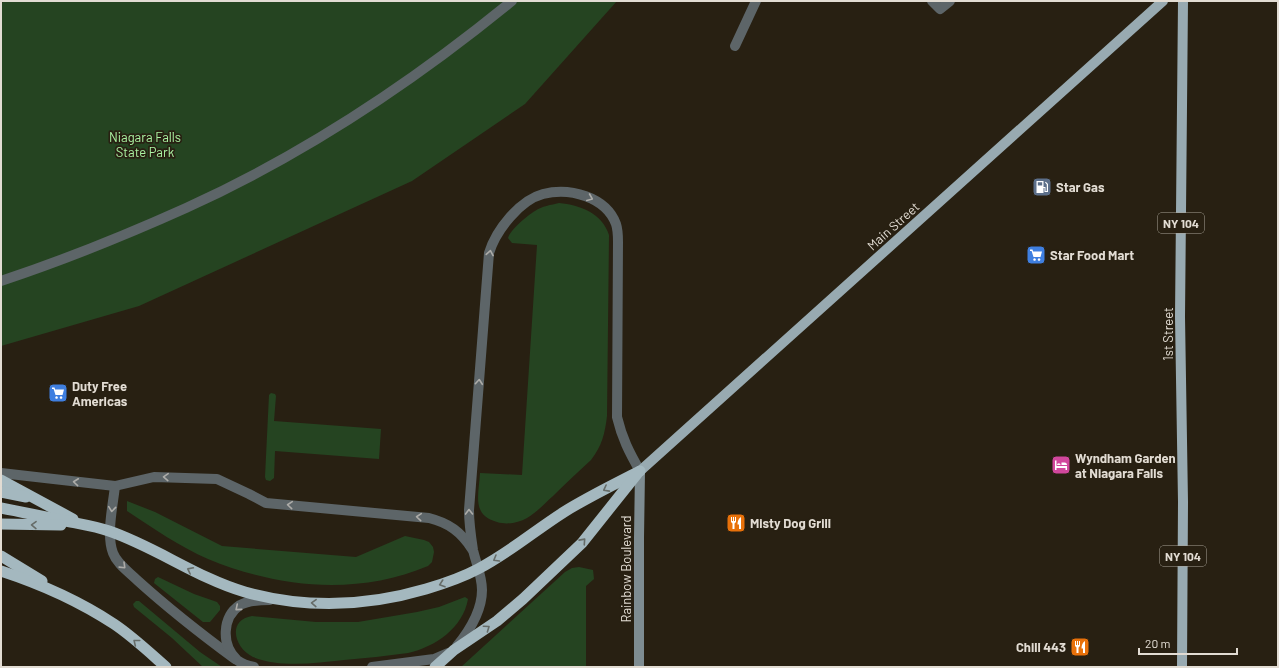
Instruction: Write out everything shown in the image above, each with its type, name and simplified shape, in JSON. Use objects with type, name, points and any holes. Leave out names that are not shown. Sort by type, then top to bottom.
[{"type":"highway","points":[[1,508],[106,530],[135,542],[204,577],[245,592],[288,601],[337,604],[368,602],[402,596],[435,586],[478,569],[513,549],[564,512],[640,471]]},
{"type":"highway","points":[[435,667],[454,650],[497,621],[523,599],[582,543],[640,471]]},
{"type":"highway","points":[[1,480],[86,525]]},
{"type":"highway","points":[[1,492],[36,499]]},
{"type":"highway","points":[[1,524],[80,526],[106,530]]},
{"type":"highway","points":[[1,556],[115,625],[166,667]]},
{"type":"highway","points":[[1,571],[55,591],[84,606]]},
{"type":"highway","points":[[1,579],[41,586]]},
{"type":"main road","name":"Main Street","points":[[640,471],[1163,1]]},
{"type":"main road","name":"1st Street","points":[[1182,667],[1183,502],[1180,317],[1183,1]]},
{"type":"main road","name":"Rainbow Boulevard","points":[[639,667],[640,471]]},
{"type":"street","points":[[1,281],[56,262],[136,230],[187,208],[263,169],[303,147],[378,100],[450,49],[512,1]]},
{"type":"street","points":[[734,46],[756,1]]},
{"type":"street","points":[[932,1],[940,9],[950,1]]},
{"type":"street","points":[[372,667],[434,659],[454,650],[469,630],[478,610],[482,589],[473,551],[469,525],[469,510],[489,253],[495,236],[509,218],[531,200],[542,194],[569,192],[596,200],[611,215],[616,224],[618,242],[617,417],[627,448],[640,471]]},
{"type":"street","points":[[1,473],[115,486],[154,477],[218,479],[266,503],[429,518],[440,521],[451,526],[460,533],[473,551]]},
{"type":"street","points":[[115,486],[106,530],[113,553],[118,562],[200,633],[238,660],[254,667]]},
{"type":"street","points":[[238,660],[230,651],[225,635],[228,620],[235,610],[244,603],[254,601],[288,601]]},
{"type":"green space","name":"Niagara Falls State Park","points":[[3,1],[617,1],[525,104],[412,181],[139,306],[1,346],[1,6]]},
{"type":"green space","points":[[559,203],[582,208],[596,216],[606,227],[609,235],[607,416],[605,428],[600,444],[591,460],[540,508],[531,516],[520,521],[501,523],[489,519],[480,509],[478,496],[480,473],[522,475],[537,245],[512,243],[508,238],[516,227],[532,213],[538,209]]},
{"type":"green space","points":[[271,393],[275,394],[276,396],[274,421],[381,429],[379,459],[275,451],[274,478],[270,481],[266,480],[269,395]]},
{"type":"green space","points":[[127,501],[155,512],[222,546],[356,557],[405,536],[429,542],[433,547],[434,552],[432,562],[428,566],[401,576],[374,582],[346,585],[318,585],[290,582],[262,577],[235,569],[187,549],[127,511]]},
{"type":"green space","points":[[579,567],[593,570],[594,579],[586,586],[586,667],[461,667],[565,572],[572,568]]},
{"type":"green space","points":[[158,577],[194,594],[217,602],[220,606],[220,610],[210,622],[203,622],[154,583],[155,579]]},
{"type":"green space","points":[[465,597],[468,599],[460,619],[446,635],[428,646],[408,653],[298,664],[275,663],[253,657],[246,653],[241,647],[236,635],[236,628],[239,623],[252,616],[316,622],[358,622],[439,607]]},
{"type":"green space","points":[[136,601],[139,601],[200,652],[222,667],[203,667],[172,638],[134,607],[133,604]]},
{"type":"place","name":"Star Gas","points":[[1042,187]]},
{"type":"place","name":"Star Food Mart","points":[[1036,255]]},
{"type":"place","name":"Duty Free Americas","points":[[58,393]]},
{"type":"place","name":"Wyndham Garden at Niagara Falls","points":[[1061,465]]},
{"type":"place","name":"Misty Dog Grill","points":[[736,523]]},
{"type":"place","name":"Chill 443","points":[[1080,647]]}]
